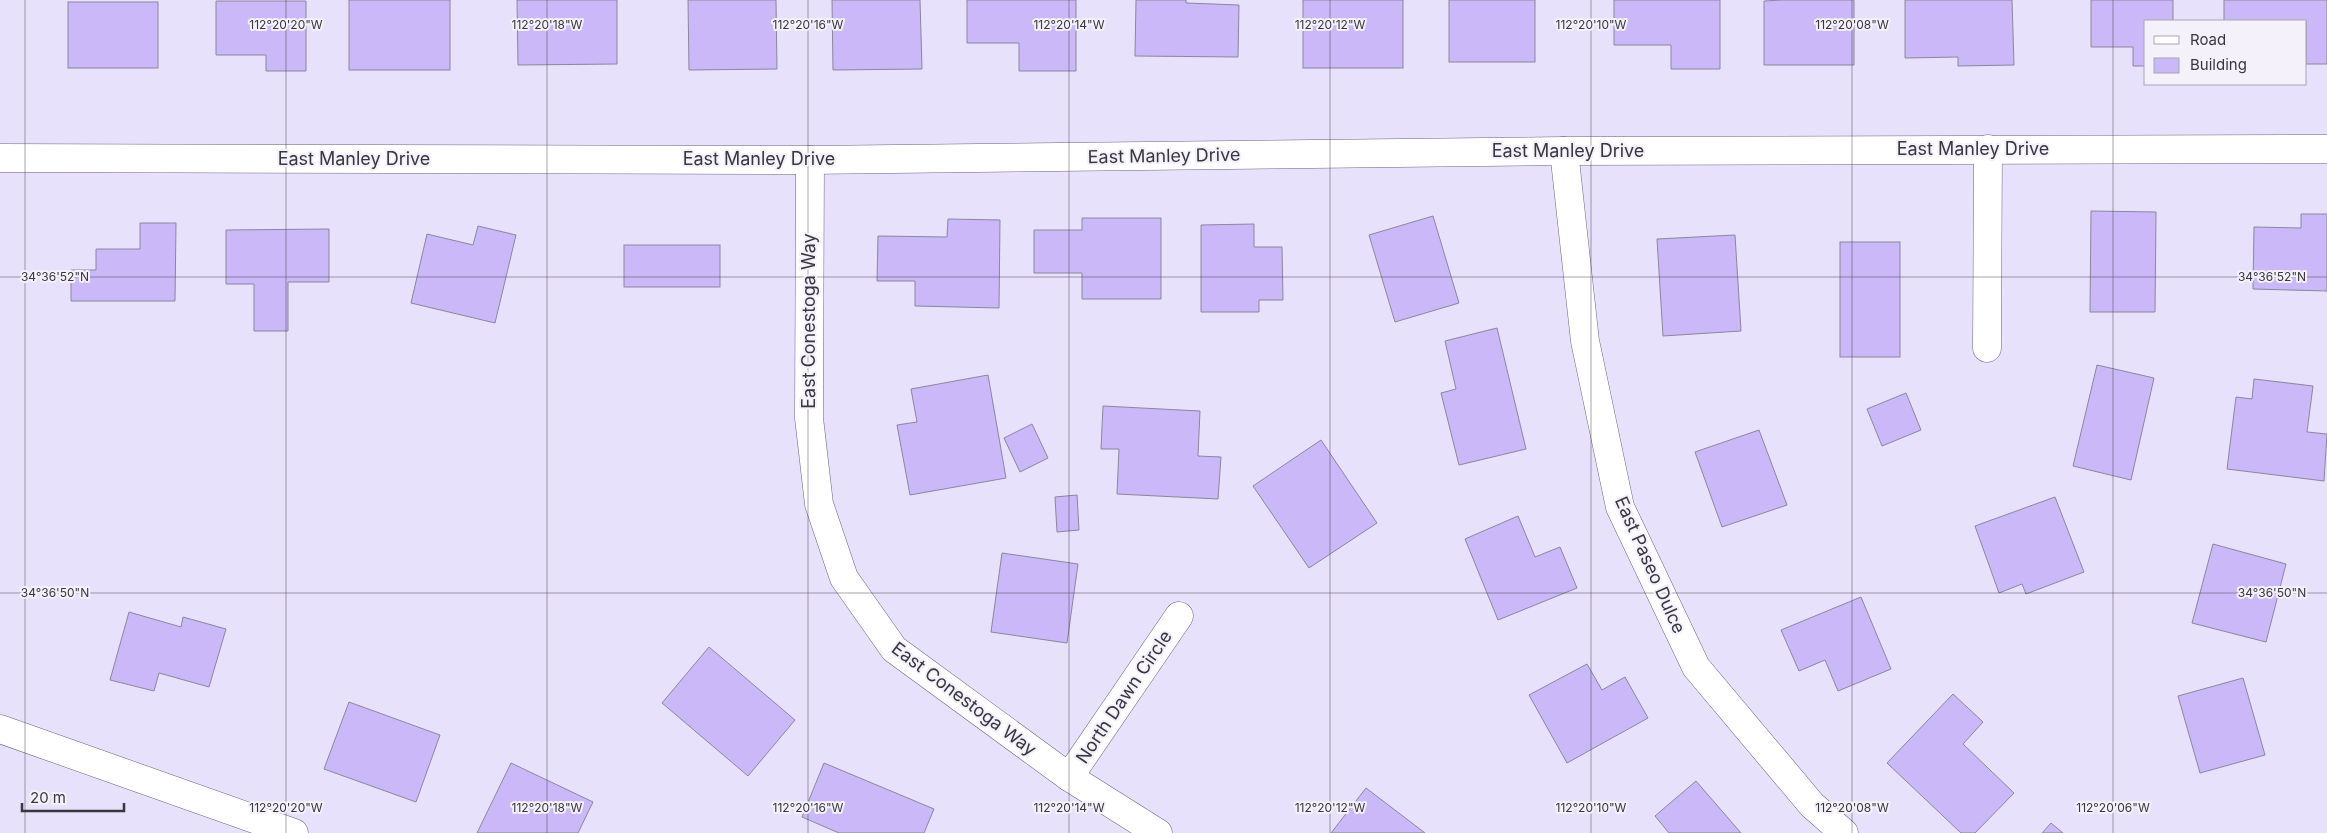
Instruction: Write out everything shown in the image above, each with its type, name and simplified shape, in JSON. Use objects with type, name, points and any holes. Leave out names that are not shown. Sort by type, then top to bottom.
[{"type":"street","points":[[1987,348],[1988,149]]},
{"type":"street","name":"East Manley Drive","points":[[0,158],[810,160],[1564,151],[2327,149]]},
{"type":"street","name":"East Paseo Dulce","points":[[1564,151],[1585,341],[1620,507],[1696,667],[1812,805],[1844,833]]},
{"type":"street","name":"East Conestoga Way","points":[[810,160],[809,418],[819,504],[844,578],[894,649],[1069,777],[1158,833]]},
{"type":"street","name":"North Dawn Circle","points":[[1069,777],[1179,616]]},
{"type":"street","points":[[0,728],[294,833]]},
{"type":"building","points":[[349,0],[450,0],[450,70],[349,70]]},
{"type":"building","points":[[517,0],[617,0],[617,64],[518,65]]},
{"type":"building","points":[[688,0],[776,0],[777,69],[689,70]]},
{"type":"building","points":[[832,0],[920,0],[922,69],[833,70]]},
{"type":"building","points":[[967,0],[1076,0],[1076,71],[1019,71],[1019,43],[967,43]]},
{"type":"building","points":[[1136,0],[1186,0],[1186,3],[1239,5],[1238,57],[1135,56]]},
{"type":"building","points":[[1303,0],[1403,0],[1403,68],[1303,68]]},
{"type":"building","points":[[1449,0],[1535,0],[1535,62],[1449,62]]},
{"type":"building","points":[[1614,0],[1720,0],[1720,69],[1671,69],[1671,45],[1614,45]]},
{"type":"building","points":[[1854,0],[1854,65],[1764,65],[1764,1]]},
{"type":"building","points":[[1905,0],[2012,0],[2014,65],[1958,66],[1958,57],[1905,58]]},
{"type":"building","points":[[2091,0],[2173,0],[2173,20],[2144,20],[2144,66],[2133,66],[2133,47],[2091,47]]},
{"type":"building","points":[[2224,0],[2327,0],[2327,64],[2307,64],[2307,20],[2224,20]]},
{"type":"building","points":[[216,1],[306,1],[306,71],[266,71],[266,55],[216,55]]},
{"type":"building","points":[[68,2],[158,2],[158,68],[68,68]]},
{"type":"building","points":[[2091,211],[2156,212],[2155,312],[2090,312]]},
{"type":"building","points":[[2301,214],[2327,214],[2327,291],[2253,289],[2254,227],[2301,228]]},
{"type":"building","points":[[1433,216],[1459,303],[1395,322],[1369,235]]},
{"type":"building","points":[[1082,218],[1161,218],[1161,299],[1082,299],[1082,273],[1034,273],[1034,230],[1082,230]]},
{"type":"building","points":[[948,219],[1000,220],[999,308],[915,306],[915,281],[877,281],[878,236],[947,237]]},
{"type":"building","points":[[140,223],[176,223],[175,301],[71,301],[71,270],[96,270],[96,249],[140,249]]},
{"type":"building","points":[[1254,224],[1254,247],[1282,247],[1283,300],[1259,300],[1259,312],[1201,312],[1201,225]]},
{"type":"building","points":[[478,226],[516,235],[495,323],[411,303],[427,234],[473,245]]},
{"type":"building","points":[[329,229],[329,282],[288,282],[288,331],[254,331],[254,284],[226,284],[226,230]]},
{"type":"building","points":[[1735,235],[1741,331],[1663,336],[1657,239]]},
{"type":"building","points":[[1840,242],[1900,242],[1900,357],[1840,357]]},
{"type":"building","points":[[624,245],[720,245],[720,287],[624,287]]},
{"type":"building","points":[[1497,328],[1526,449],[1459,465],[1441,393],[1456,389],[1445,341]]},
{"type":"building","points":[[2097,365],[2154,378],[2131,480],[2073,466]]},
{"type":"building","points":[[988,375],[1006,478],[910,495],[897,425],[917,422],[911,389]]},
{"type":"building","points":[[2254,379],[2313,386],[2307,432],[2327,434],[2324,481],[2227,469],[2236,397],[2252,399]]},
{"type":"building","points":[[1906,393],[1921,430],[1882,446],[1867,409]]},
{"type":"building","points":[[1103,406],[1200,411],[1198,456],[1221,457],[1218,499],[1117,494],[1119,449],[1101,449]]},
{"type":"building","points":[[1032,424],[1048,458],[1020,472],[1004,438]]},
{"type":"building","points":[[1759,430],[1787,505],[1722,527],[1695,452]]},
{"type":"building","points":[[1321,440],[1377,523],[1309,568],[1253,486]]},
{"type":"building","points":[[1077,495],[1079,530],[1057,532],[1055,497]]},
{"type":"building","points":[[2055,497],[2084,572],[2026,594],[2022,584],[1999,593],[1975,526]]},
{"type":"building","points":[[1518,516],[1535,557],[1560,547],[1577,588],[1498,620],[1465,539]]},
{"type":"building","points":[[2213,544],[2286,564],[2266,642],[2192,623]]},
{"type":"building","points":[[1002,553],[1078,564],[1067,643],[991,632]]},
{"type":"building","points":[[1861,597],[1891,669],[1838,691],[1825,660],[1799,671],[1781,630]]},
{"type":"building","points":[[129,612],[181,627],[183,617],[226,629],[209,687],[159,673],[154,691],[110,680]]},
{"type":"building","points":[[709,647],[795,720],[748,776],[662,703]]},
{"type":"building","points":[[1587,664],[1602,690],[1625,677],[1648,718],[1567,763],[1529,695]]},
{"type":"building","points":[[2243,678],[2265,755],[2200,773],[2178,696]]},
{"type":"building","points":[[1953,694],[1983,722],[1963,744],[2014,793],[1975,833],[1961,833],[1887,763]]},
{"type":"building","points":[[349,702],[440,735],[416,802],[324,769]]},
{"type":"building","points":[[511,763],[593,802],[578,833],[477,833]]},
{"type":"building","points":[[824,763],[934,809],[924,833],[839,833],[802,817]]},
{"type":"building","points":[[1696,781],[1741,833],[1669,833],[1655,816]]},
{"type":"building","points":[[1366,788],[1425,833],[1331,833]]},
{"type":"building","points":[[2051,823],[2063,833],[2042,833]]}]
